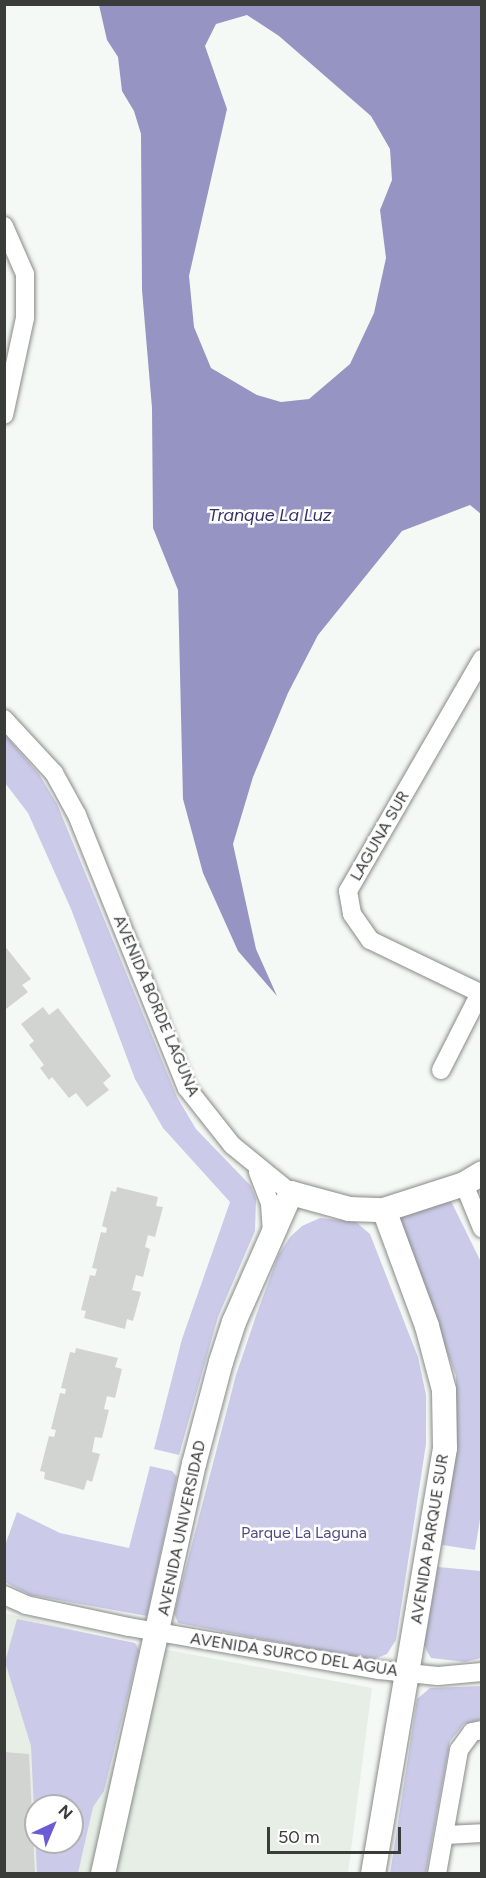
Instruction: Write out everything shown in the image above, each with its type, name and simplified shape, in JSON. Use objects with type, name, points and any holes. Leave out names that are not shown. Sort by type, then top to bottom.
[{"type":"street","points":[[4,226],[25,274],[25,318],[4,415]]},
{"type":"street","name":"LAGUNA SUR","points":[[441,1070],[480,994],[370,940],[352,914],[348,891],[482,659]]},
{"type":"street","name":"AVENIDA BORDE LAGUNA","points":[[4,719],[54,773],[77,815],[187,1088],[202,1112],[254,1165],[291,1193],[330,1205],[384,1210],[473,1179]]},
{"type":"street","points":[[254,1165],[270,1204],[272,1235]]},
{"type":"street","points":[[473,1179],[482,1228]]},
{"type":"street","name":"AVENIDA UNIVERSIDAD","points":[[103,1874],[159,1633],[194,1464],[221,1362],[291,1193]]},
{"type":"street","points":[[272,1235],[303,1211],[330,1205]]},
{"type":"street","name":"AVENIDA PARQUE SUR","points":[[373,1874],[384,1791],[408,1673],[445,1448],[444,1390],[427,1326],[384,1210]]},
{"type":"street","name":"AVENIDA SURCO DEL AGUA","points":[[4,1595],[26,1605],[159,1633],[408,1673],[438,1676],[482,1672]]},
{"type":"street","points":[[437,1874],[446,1834],[459,1750],[472,1732],[482,1730]]},
{"type":"street","points":[[446,1834],[482,1833]]},
{"type":"shaded area","points":[[5,1613],[125,1642],[372,1688],[348,1873],[5,1874]]},
{"type":"green space","points":[[4,734],[39,774],[57,804],[177,1097],[196,1129],[251,1186],[256,1199],[255,1231],[218,1317],[179,1455],[154,1449],[182,1339],[230,1202],[163,1128],[135,1079],[71,909],[28,813],[5,783]]},
{"type":"green space","points":[[450,1199],[481,1262],[482,1507],[475,1550],[442,1545],[456,1447],[456,1376],[397,1218]]},
{"type":"green space","name":"Parque La Laguna","points":[[320,1218],[356,1222],[370,1234],[418,1357],[426,1395],[426,1444],[396,1640],[387,1654],[372,1660],[178,1623],[174,1613],[236,1375],[278,1256],[290,1237],[302,1226]]},
{"type":"green space","points":[[150,1466],[172,1471],[177,1477],[147,1616],[30,1595],[5,1582],[4,1548],[17,1512],[60,1533],[129,1548]]},
{"type":"green space","points":[[438,1567],[481,1571],[481,1658],[465,1662],[431,1658],[424,1645]]},
{"type":"green space","points":[[17,1619],[135,1643],[139,1650],[104,1791],[93,1807],[84,1847],[84,1794],[33,1794],[31,1746],[5,1662]]},
{"type":"green space","points":[[481,1686],[481,1720],[464,1724],[450,1741],[426,1873],[390,1874],[417,1699],[430,1688]]},
{"type":"green space","points":[[36,1854],[82,1854],[78,1873],[37,1873]]},
{"type":"water","name":"Tranque La Luz","points":[[99,5],[481,5],[481,514],[470,505],[402,531],[318,635],[288,693],[253,777],[233,844],[256,949],[277,996],[238,951],[203,873],[183,799],[178,590],[153,528],[152,408],[142,290],[141,134],[134,111],[122,91],[118,57],[107,40]],"holes":[[[247,15],[279,36],[371,116],[390,149],[392,180],[380,210],[386,258],[374,313],[350,364],[309,399],[281,402],[257,395],[211,368],[194,327],[189,276],[227,109],[205,46],[216,24]]]},
{"type":"building","points":[[4,945],[31,979],[22,985],[28,992],[6,1009]]},
{"type":"building","points":[[43,1007],[49,1015],[58,1008],[111,1076],[103,1083],[109,1090],[87,1107],[76,1093],[69,1098],[52,1077],[49,1080],[40,1068],[44,1065],[29,1045],[34,1041],[21,1024]]},
{"type":"building","points":[[117,1187],[158,1197],[156,1206],[163,1207],[155,1237],[148,1235],[145,1247],[150,1249],[143,1277],[136,1275],[132,1290],[141,1292],[133,1321],[127,1319],[125,1329],[84,1318],[86,1311],[81,1310],[90,1275],[95,1276],[97,1269],[92,1268],[101,1232],[106,1233],[107,1228],[102,1226],[111,1191],[116,1192]]},
{"type":"building","points":[[76,1348],[118,1358],[115,1367],[122,1369],[115,1398],[107,1396],[104,1409],[109,1410],[102,1438],[95,1437],[92,1452],[100,1454],[92,1482],[87,1480],[84,1490],[44,1479],[45,1472],[40,1471],[49,1436],[54,1437],[56,1430],[51,1429],[60,1393],[65,1394],[66,1389],[61,1388],[70,1352],[75,1353]]},
{"type":"building","points":[[4,1752],[29,1754],[31,1794],[24,1794],[24,1854],[34,1854],[35,1874],[4,1874]]}]
